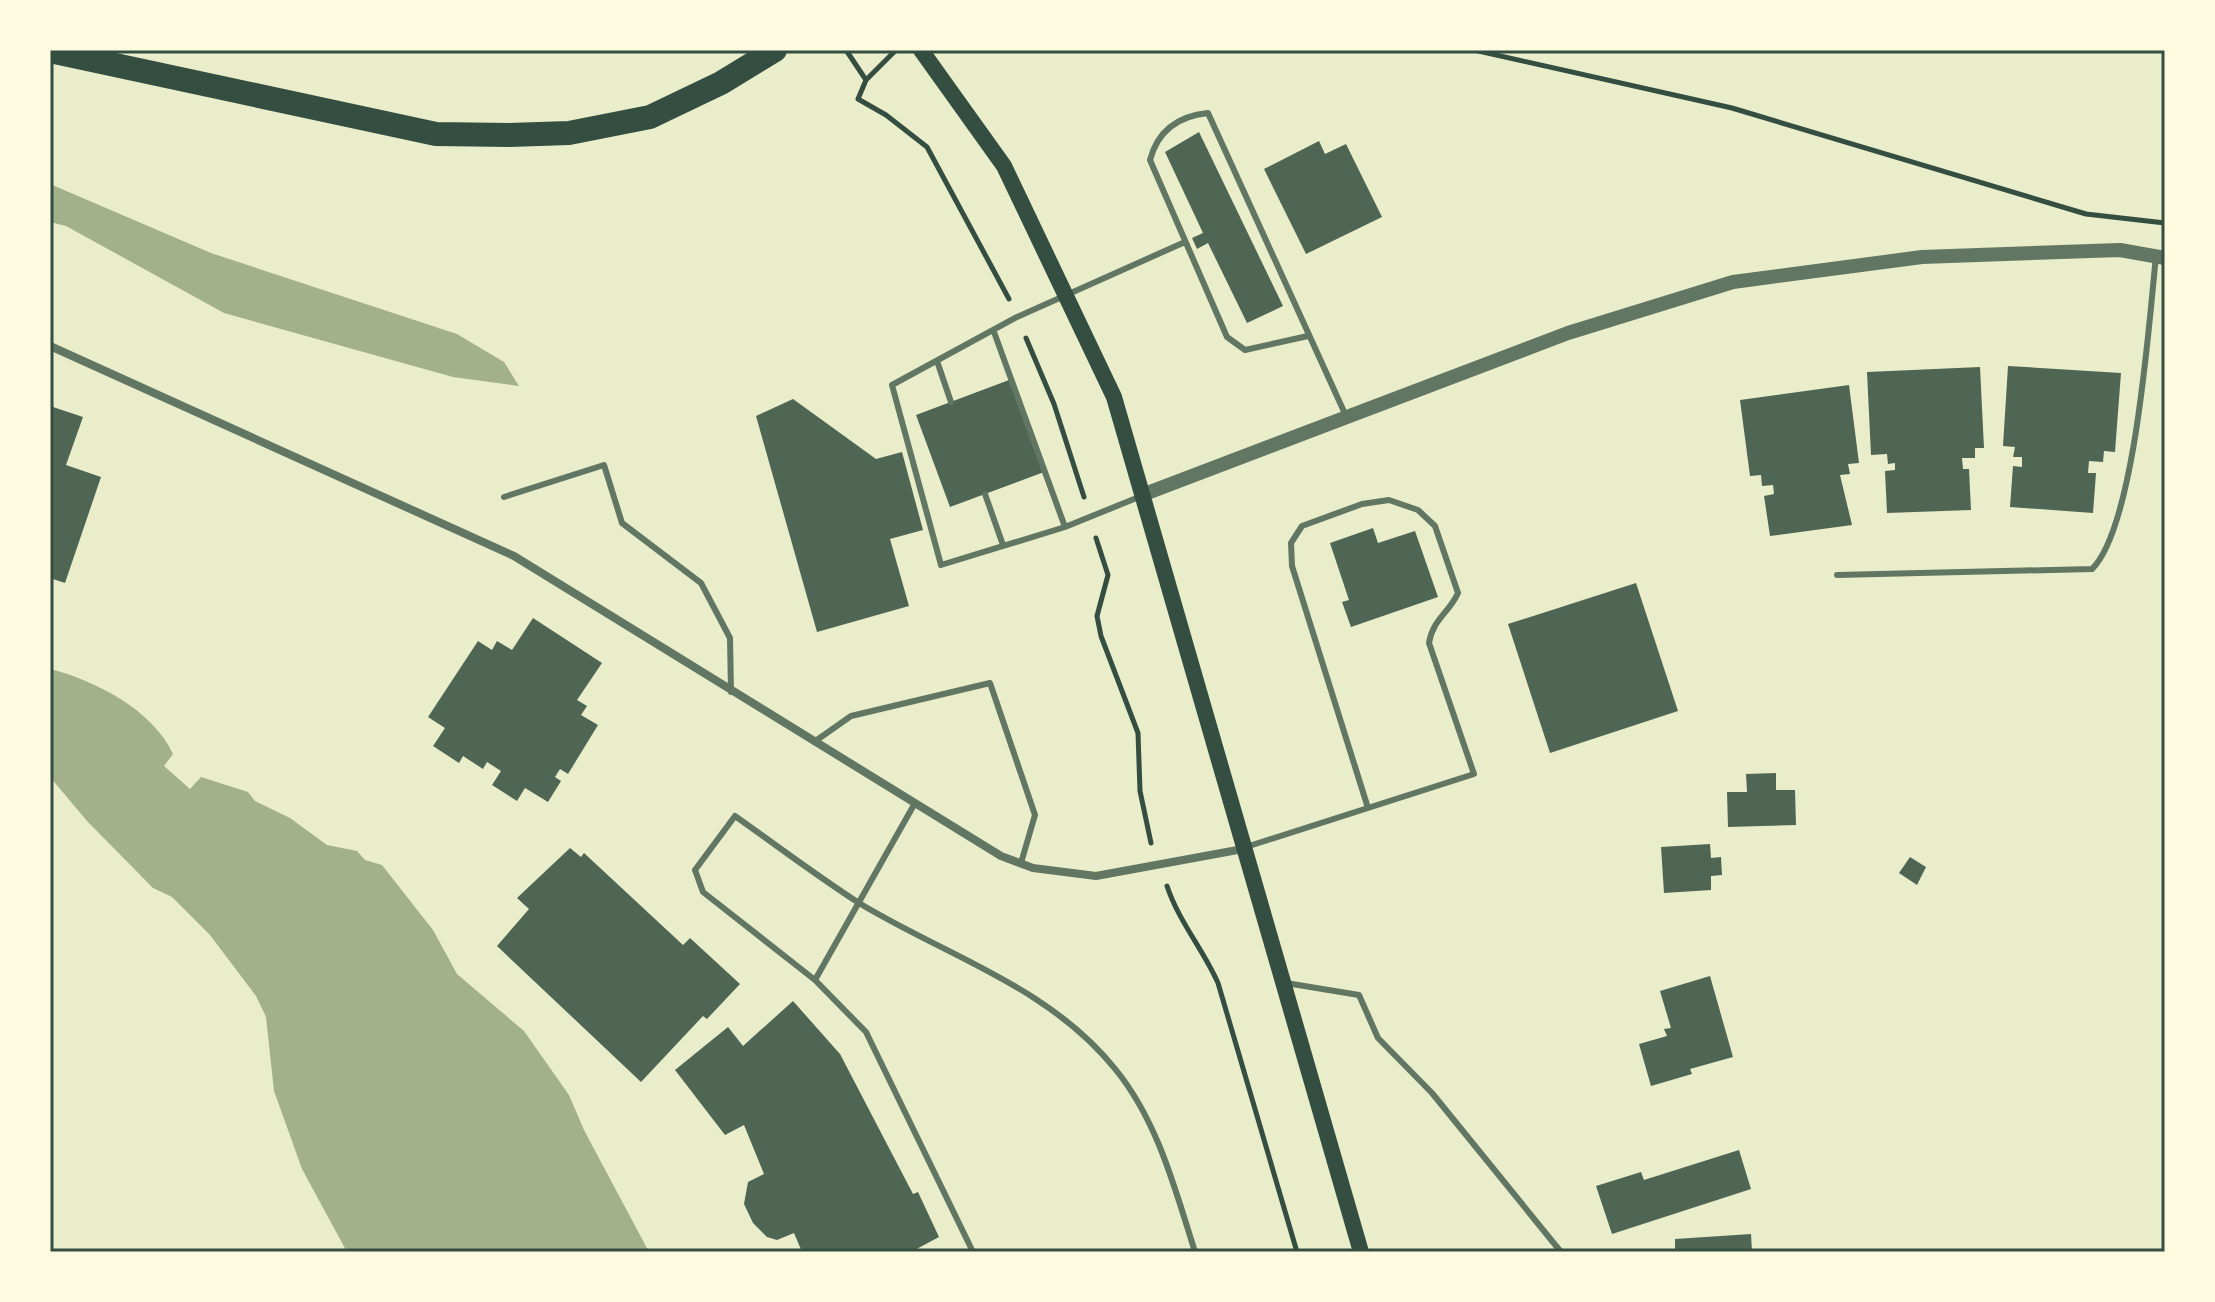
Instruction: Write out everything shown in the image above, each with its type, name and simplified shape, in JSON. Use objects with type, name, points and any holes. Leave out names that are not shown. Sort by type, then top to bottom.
[{"type":"highway","points":[[50,51],[422,131],[509,135],[569,133],[650,117],[721,83],[775,50]]},
{"type":"main road","points":[[921,50],[1004,166],[1114,397],[1361,1252]]},
{"type":"street","points":[[1142,495],[1568,333],[1733,282],[1922,257],[2120,250],[2161,257]]},
{"type":"street","points":[[50,346],[514,556],[1001,856],[1063,874],[1096,876],[1243,849]]},
{"type":"lane","points":[[1308,336],[1245,350],[1227,337],[1150,160],[1156,138],[1189,115],[1208,113],[1346,416]]},
{"type":"lane","points":[[1142,495],[1065,527],[941,565],[892,385],[1017,317],[1185,242]]},
{"type":"lane","points":[[1837,575],[2092,569],[2103,557],[2119,510],[2139,408],[2161,257]]},
{"type":"lane","points":[[994,332],[1065,527]]},
{"type":"lane","points":[[937,361],[951,402]]},
{"type":"lane","points":[[504,497],[604,465],[622,523],[701,583],[730,638],[731,692]]},
{"type":"lane","points":[[985,494],[1003,545]]},
{"type":"lane","points":[[1243,849],[1474,774],[1429,643],[1432,627],[1441,613],[1453,605],[1458,593],[1435,526],[1418,510],[1389,500],[1362,504],[1302,526],[1291,543],[1292,566],[1368,808]]},
{"type":"lane","points":[[814,742],[851,716],[990,683],[1035,815],[1021,863]]},
{"type":"lane","points":[[815,980],[915,803]]},
{"type":"lane","points":[[973,1252],[866,1032],[815,980],[703,892],[696,881],[695,870],[735,816],[860,903],[985,969],[1067,1018],[1117,1071],[1151,1125],[1168,1166],[1195,1252]]},
{"type":"lane","points":[[1282,982],[1359,995],[1378,1038],[1432,1093],[1561,1252]]},
{"type":"path","points":[[846,50],[866,80]]},
{"type":"path","points":[[895,50],[866,80],[858,99],[886,115],[927,147],[998,274],[1054,404],[1108,575],[1098,602],[1099,626],[1138,733],[1140,791],[1158,863],[1176,913],[1207,958],[1218,983],[1297,1252]]},
{"type":"path","points":[[1474,50],[1732,108],[2086,214],[2165,223]]},
{"type":"shaded area","points":[[50,184],[211,253],[457,334],[504,362],[519,386],[453,377],[224,313],[66,226],[50,222]]},
{"type":"shaded area","points":[[50,669],[104,689],[138,711],[164,738],[173,754],[164,766],[190,789],[201,777],[248,792],[255,801],[290,818],[327,845],[357,851],[365,860],[382,865],[433,930],[457,974],[524,1031],[569,1095],[584,1130],[649,1252],[347,1252],[302,1169],[274,1091],[266,1017],[256,996],[210,935],[172,897],[153,888],[87,821],[50,777]]},
{"type":"building","points":[[1199,132],[1283,306],[1247,323],[1208,243],[1197,249],[1192,238],[1203,233],[1165,152]]},
{"type":"building","points":[[1319,141],[1325,154],[1346,144],[1382,217],[1306,254],[1264,169]]},
{"type":"building","points":[[2008,366],[2121,373],[2115,452],[2104,451],[2103,462],[2089,461],[2088,473],[2096,473],[2093,513],[2010,507],[2013,466],[2022,467],[2022,457],[2013,457],[2015,447],[2003,446]]},
{"type":"building","points":[[1980,367],[1984,448],[1975,448],[1975,458],[1962,458],[1963,469],[1969,469],[1971,510],[1887,513],[1885,471],[1895,470],[1895,463],[1888,464],[1887,454],[1871,455],[1867,372]]},
{"type":"building","points":[[1009,380],[1044,472],[950,507],[916,415]]},
{"type":"building","points":[[1849,385],[1859,463],[1848,464],[1850,474],[1840,475],[1852,525],[1770,536],[1764,496],[1774,494],[1773,485],[1762,486],[1761,475],[1750,476],[1740,400]]},
{"type":"building","points":[[793,399],[876,459],[902,452],[923,530],[890,539],[909,606],[817,632],[756,416]]},
{"type":"building","points":[[50,406],[83,417],[66,465],[101,477],[65,583],[50,578]]},
{"type":"building","points":[[1373,528],[1378,543],[1415,531],[1438,597],[1351,627],[1342,602],[1349,600],[1330,543]]},
{"type":"building","points":[[1636,583],[1678,711],[1550,753],[1508,624]]},
{"type":"building","points":[[533,618],[602,663],[577,700],[587,706],[581,715],[598,725],[568,774],[560,769],[555,777],[561,781],[548,802],[525,788],[517,801],[492,785],[501,771],[487,762],[483,769],[463,756],[459,763],[433,746],[445,728],[428,717],[478,641],[492,650],[497,641],[512,650]]},
{"type":"building","points":[[1776,773],[1776,790],[1795,790],[1796,825],[1728,827],[1727,792],[1747,792],[1746,774]]},
{"type":"building","points":[[1710,844],[1711,858],[1721,857],[1722,875],[1711,876],[1711,890],[1664,893],[1661,847]]},
{"type":"building","points":[[570,848],[581,857],[584,853],[683,945],[690,938],[740,984],[707,1019],[703,1016],[641,1082],[497,946],[529,909],[517,898]]},
{"type":"building","points":[[1910,857],[1926,867],[1917,885],[1899,873]]},
{"type":"building","points":[[1710,976],[1733,1057],[1690,1069],[1692,1074],[1651,1086],[1639,1044],[1667,1036],[1664,1029],[1671,1028],[1660,991]]},
{"type":"building","points":[[793,1001],[840,1054],[913,1194],[918,1192],[939,1237],[911,1252],[802,1252],[794,1233],[777,1240],[767,1237],[753,1223],[744,1204],[748,1182],[764,1174],[744,1125],[725,1135],[675,1070],[728,1027],[743,1046]]},
{"type":"building","points":[[1739,1150],[1751,1189],[1612,1234],[1596,1186],[1641,1172],[1644,1180]]},
{"type":"building","points":[[1751,1234],[1752,1252],[1675,1252],[1675,1239]]}]
